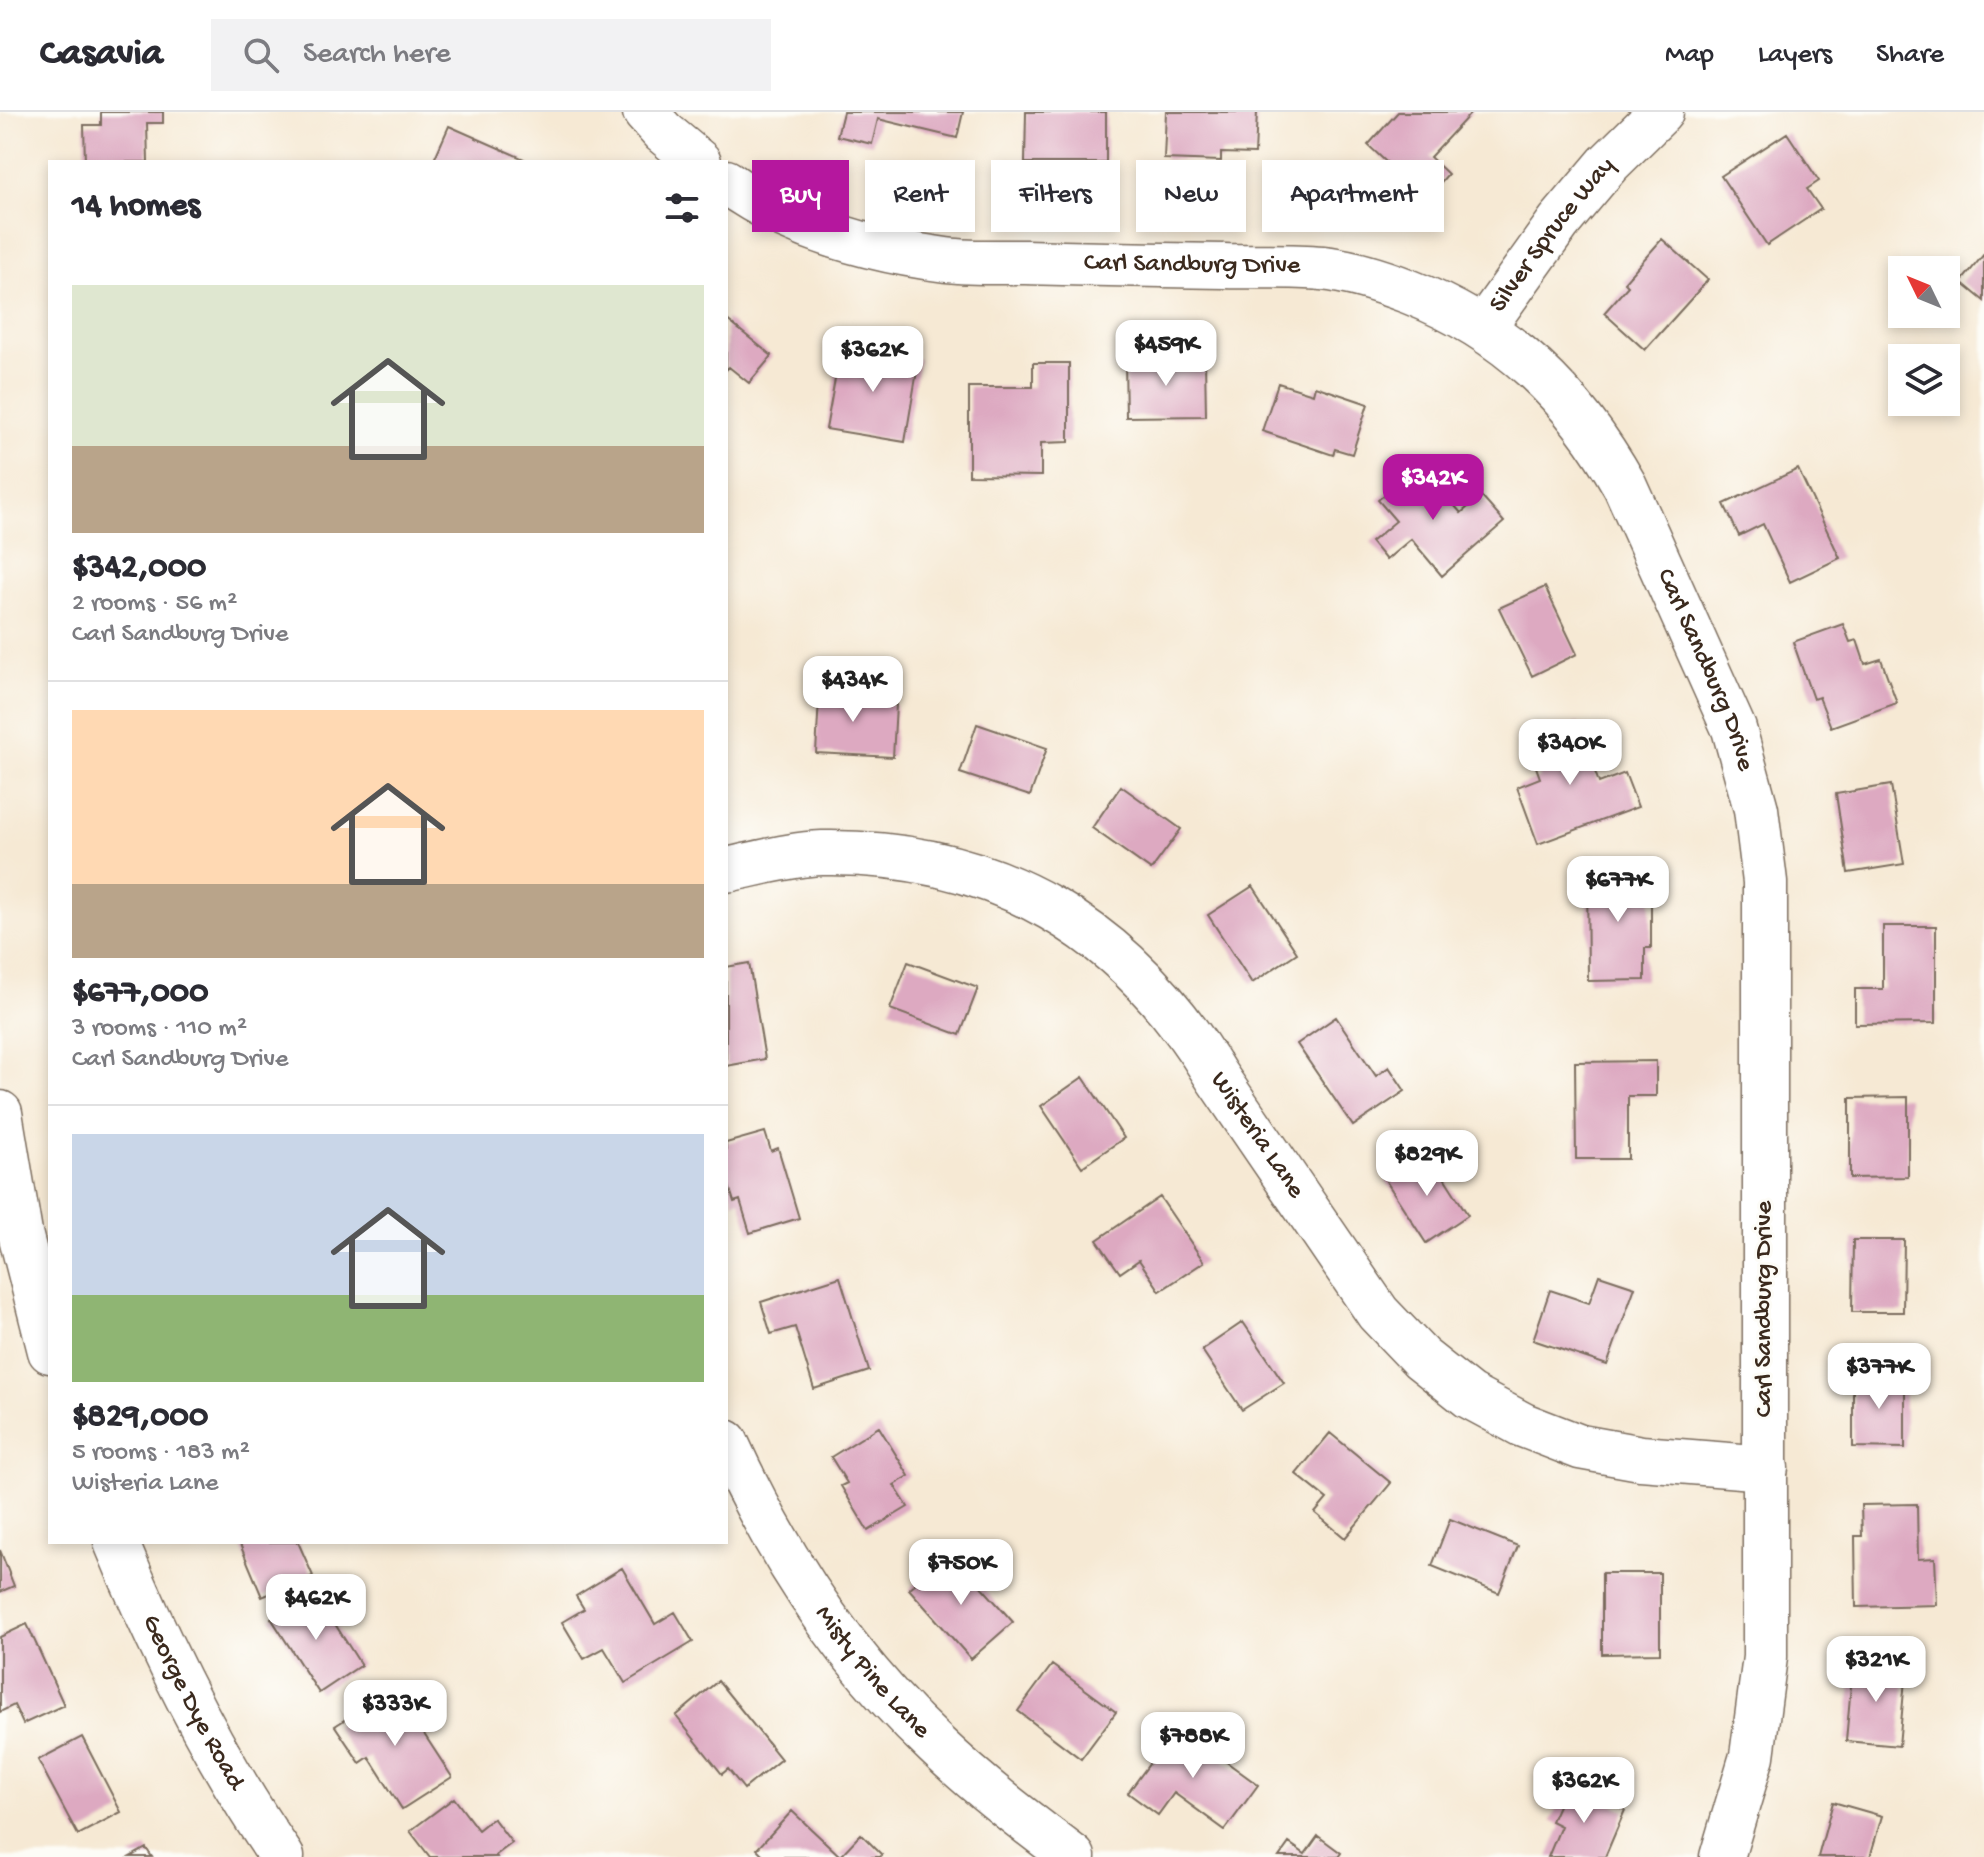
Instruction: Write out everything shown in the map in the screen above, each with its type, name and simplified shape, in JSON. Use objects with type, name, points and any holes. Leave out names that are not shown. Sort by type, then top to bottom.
[{"type":"street","points":[[645,112],[686,158]]},
{"type":"street","name":"Silver Spruce Way","points":[[1483,328],[1559,222],[1608,164],[1661,112]]},
{"type":"street","name":"Carl Sandburg Drive","points":[[728,183],[805,225],[867,247],[949,261],[1323,268],[1384,282],[1443,305],[1483,328],[1530,362],[1574,408],[1607,453],[1625,486],[1734,729],[1756,809],[1765,882],[1765,1657],[1752,1756],[1722,1857]]},
{"type":"street","name":"Wisteria Lane","points":[[728,870],[819,853],[885,854],[950,866],[1012,888],[1064,915],[1112,949],[1160,995],[1196,1042],[1378,1313],[1421,1358],[1469,1396],[1523,1425],[1580,1447],[1641,1458],[1766,1468]]},
{"type":"street","points":[[0,1113],[48,1342]]},
{"type":"street","name":"Misty Pine Lane","points":[[728,1446],[752,1499],[804,1587],[865,1668],[934,1743],[997,1800],[1073,1857]]},
{"type":"street","name":"George Dye Road","points":[[117,1544],[145,1612],[201,1723],[282,1857]]},
{"type":"building","points":[[101,112],[163,112],[163,123],[147,123],[148,160],[85,160],[84,125],[101,125]]},
{"type":"building","points":[[843,112],[963,112],[957,138],[878,119],[872,144],[837,136]]},
{"type":"building","points":[[1026,112],[1106,112],[1106,160],[1025,160]]},
{"type":"building","points":[[1166,112],[1257,112],[1255,154],[1221,153],[1221,160],[1164,159]]},
{"type":"building","points":[[1398,112],[1472,112],[1430,157],[1433,160],[1384,160],[1368,145]]},
{"type":"building","points":[[449,126],[524,159],[524,160],[434,160]]},
{"type":"building","points":[[1787,133],[1819,181],[1807,189],[1821,209],[1767,245],[1721,176]]},
{"type":"building","points":[[1662,239],[1708,280],[1645,350],[1604,313],[1628,286],[1624,282]]},
{"type":"building","points":[[1984,254],[1984,301],[1961,282]]},
{"type":"building","points":[[728,321],[772,356],[749,383],[729,367]]},
{"type":"building","points":[[841,346],[919,359],[905,442],[826,429]]},
{"type":"building","points":[[1205,360],[1206,416],[1126,417],[1125,361]]},
{"type":"building","points":[[1033,363],[1069,363],[1069,442],[1041,443],[1041,476],[969,475],[969,387],[1033,387]]},
{"type":"building","points":[[1278,383],[1313,394],[1315,386],[1368,404],[1352,454],[1335,449],[1333,455],[1262,431]]},
{"type":"building","points":[[1419,465],[1461,513],[1481,496],[1504,522],[1442,576],[1411,539],[1386,560],[1371,542],[1396,521],[1378,500]]},
{"type":"building","points":[[1798,469],[1840,558],[1790,582],[1763,524],[1739,536],[1724,504]]},
{"type":"building","points":[[1545,587],[1577,654],[1532,676],[1499,608]]},
{"type":"building","points":[[1843,624],[1850,642],[1857,640],[1865,664],[1881,659],[1897,703],[1831,727],[1819,697],[1813,699],[1793,642]]},
{"type":"building","points":[[820,680],[848,682],[847,703],[896,705],[893,757],[816,753]]},
{"type":"building","points":[[1578,723],[1599,783],[1625,773],[1638,807],[1538,844],[1517,787],[1540,778],[1527,742]]},
{"type":"building","points":[[977,724],[1047,748],[1030,796],[960,773]]},
{"type":"building","points":[[1891,785],[1904,864],[1848,873],[1836,794]]},
{"type":"building","points":[[1121,786],[1181,829],[1151,870],[1092,828]]},
{"type":"building","points":[[1587,870],[1651,871],[1651,948],[1645,948],[1645,980],[1588,981]]},
{"type":"building","points":[[1253,886],[1297,953],[1252,983],[1208,915]]},
{"type":"building","points":[[1883,926],[1936,926],[1936,1023],[1855,1024],[1855,989],[1883,989]]},
{"type":"building","points":[[908,962],[978,988],[960,1035],[890,1009]]},
{"type":"building","points":[[749,963],[765,1059],[728,1066],[728,967]]},
{"type":"building","points":[[1336,1017],[1376,1076],[1389,1067],[1405,1091],[1353,1126],[1297,1044]]},
{"type":"building","points":[[1656,1061],[1656,1096],[1628,1096],[1628,1159],[1576,1159],[1575,1062]]},
{"type":"building","points":[[1083,1077],[1124,1138],[1082,1167],[1041,1106]]},
{"type":"building","points":[[1908,1097],[1908,1177],[1850,1178],[1850,1098]]},
{"type":"building","points":[[765,1132],[771,1151],[778,1148],[799,1218],[750,1233],[740,1200],[734,1202],[728,1182],[728,1142]]},
{"type":"building","points":[[1429,1154],[1468,1215],[1426,1243],[1386,1181]]},
{"type":"building","points":[[1160,1197],[1204,1262],[1160,1291],[1139,1260],[1120,1273],[1097,1240]]},
{"type":"building","points":[[1853,1240],[1904,1240],[1903,1312],[1852,1312]]},
{"type":"building","points":[[1599,1275],[1635,1287],[1607,1365],[1533,1340],[1550,1290],[1589,1303]]},
{"type":"building","points":[[840,1277],[869,1371],[814,1389],[795,1327],[771,1334],[761,1302]]},
{"type":"building","points":[[1243,1322],[1284,1383],[1242,1410],[1202,1350]]},
{"type":"building","points":[[1853,1375],[1905,1375],[1905,1448],[1853,1447]]},
{"type":"building","points":[[879,1427],[909,1476],[894,1485],[908,1507],[868,1531],[841,1486],[847,1483],[831,1457]]},
{"type":"building","points":[[1330,1433],[1391,1483],[1345,1538],[1315,1513],[1327,1499],[1296,1474]]},
{"type":"building","points":[[1917,1504],[1918,1559],[1935,1558],[1937,1605],[1856,1607],[1855,1536],[1862,1536],[1861,1505]]},
{"type":"building","points":[[1450,1519],[1518,1546],[1499,1593],[1432,1566]]},
{"type":"building","points":[[240,1544],[299,1544],[313,1576],[262,1597]]},
{"type":"building","points":[[0,1550],[14,1586],[0,1592]]},
{"type":"building","points":[[945,1557],[957,1571],[963,1566],[1013,1622],[971,1659],[909,1589]]},
{"type":"building","points":[[622,1568],[655,1624],[675,1612],[693,1642],[625,1683],[604,1648],[584,1659],[562,1622],[584,1609],[576,1596]]},
{"type":"building","points":[[1602,1573],[1660,1573],[1660,1653],[1602,1654]]},
{"type":"building","points":[[314,1591],[361,1665],[319,1693],[271,1618]]},
{"type":"building","points":[[27,1624],[64,1705],[23,1724],[14,1705],[0,1712],[0,1637]]},
{"type":"building","points":[[1853,1663],[1906,1668],[1899,1746],[1846,1741]]},
{"type":"building","points":[[1052,1665],[1116,1712],[1081,1759],[1018,1711]]},
{"type":"building","points":[[718,1681],[781,1759],[744,1789],[728,1769],[722,1774],[676,1716]]},
{"type":"building","points":[[394,1688],[452,1777],[402,1809],[369,1757],[360,1763],[335,1726]]},
{"type":"building","points":[[1177,1726],[1258,1785],[1225,1830],[1174,1793],[1158,1815],[1128,1793]]},
{"type":"building","points":[[82,1737],[121,1812],[78,1835],[38,1760]]},
{"type":"building","points":[[1567,1785],[1625,1810],[1605,1857],[1548,1857],[1561,1826],[1551,1821]]},
{"type":"building","points":[[454,1798],[478,1830],[493,1818],[512,1843],[497,1857],[430,1857],[410,1831]]},
{"type":"building","points":[[1833,1802],[1882,1816],[1870,1857],[1818,1857]]},
{"type":"building","points":[[792,1811],[840,1856],[861,1834],[882,1855],[880,1857],[765,1857],[757,1849]]},
{"type":"building","points":[[1318,1836],[1341,1853],[1338,1857],[1279,1857],[1289,1843],[1305,1854]]},
{"type":"building","points":[[146,1848],[152,1857],[130,1857]]}]
